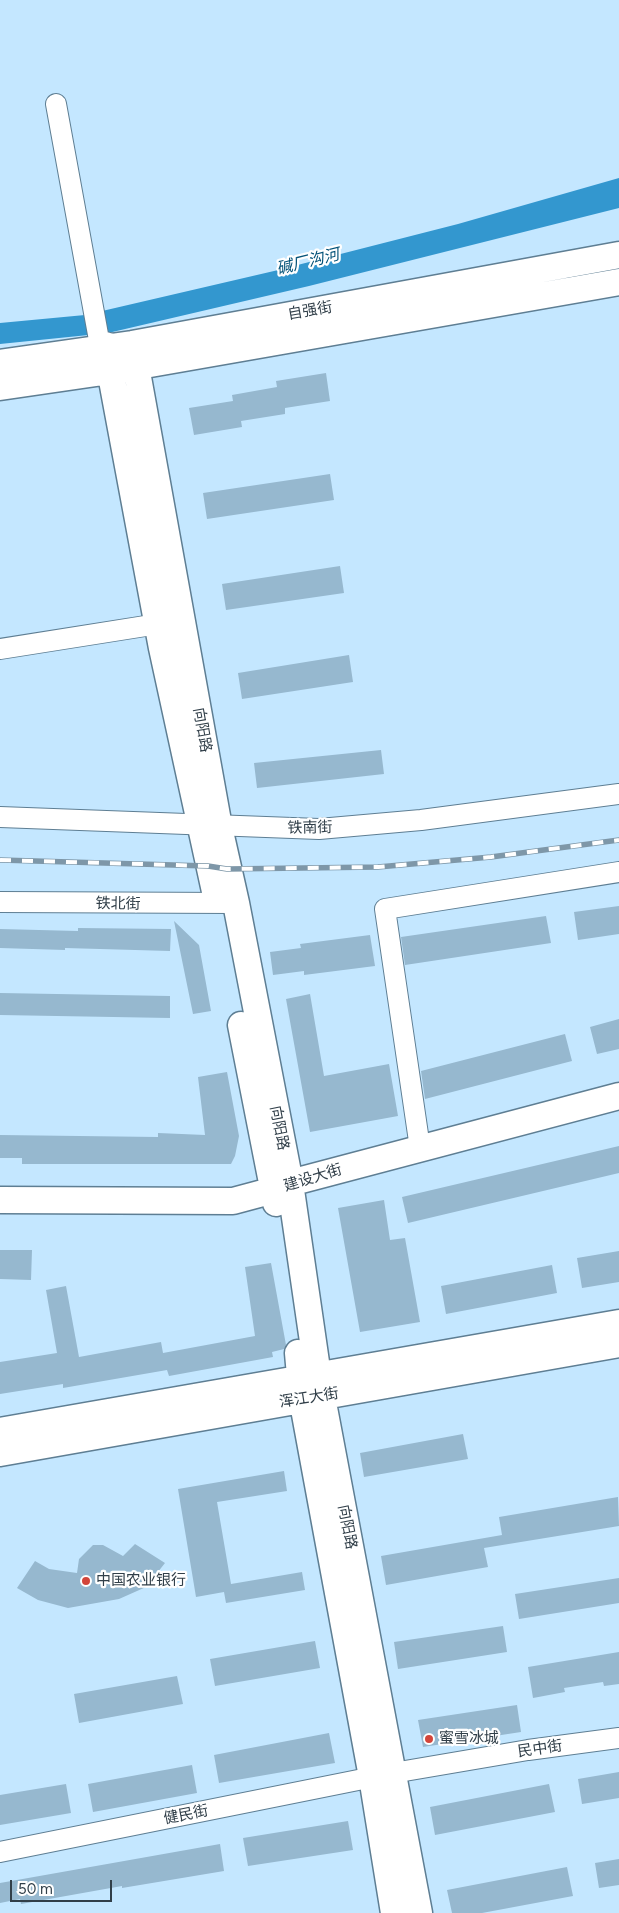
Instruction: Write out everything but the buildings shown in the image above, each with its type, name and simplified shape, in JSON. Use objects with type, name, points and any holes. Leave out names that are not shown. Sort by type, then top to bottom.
[{"type":"main road","name":"自强街","points":[[0,387],[117,352],[619,255]]},
{"type":"main road","name":"自强街","points":[[0,364],[117,352],[619,282]]},
{"type":"main road","name":"向阳路","points":[[117,352],[158,624],[228,904],[262,1136],[282,1187],[311,1387],[383,1775],[418,1913]]},
{"type":"main road","name":"向阳路","points":[[117,352],[209,826]]},
{"type":"main road","name":"建设大街","points":[[0,1200],[233,1201],[420,1148],[619,1096]]},
{"type":"main road","name":"浑江大街","points":[[0,1431],[311,1387],[619,1340]]},
{"type":"main road","name":"浑江大街","points":[[0,1453],[311,1387]]},
{"type":"main road","name":"向阳路","points":[[383,1775],[394,1913]]},
{"type":"street","points":[[56,104],[94,308],[117,352]]},
{"type":"street","points":[[0,649],[158,624]]},
{"type":"street","name":"铁南街","points":[[0,817],[319,829],[369,826],[619,794]]},
{"type":"street","points":[[420,1148],[386,909],[619,872]]},
{"type":"street","name":"铁北街","points":[[0,902],[228,904]]},
{"type":"street","name":"民中街","points":[[383,1775],[528,1750],[619,1738]]},
{"type":"street","name":"健民街","points":[[0,1852],[383,1775]]},
{"type":"water","name":"碱厂沟河","points":[[619,178],[619,208],[309,286],[108,333],[0,344],[0,323],[85,315],[274,271],[458,224]]},
{"type":"railway","points":[[0,860],[208,866],[227,869],[378,867],[491,857],[619,840]]},
{"type":"place","name":"中国农业银行","points":[[86,1581]]},
{"type":"place","name":"蜜雪冰城","points":[[429,1739]]}]
